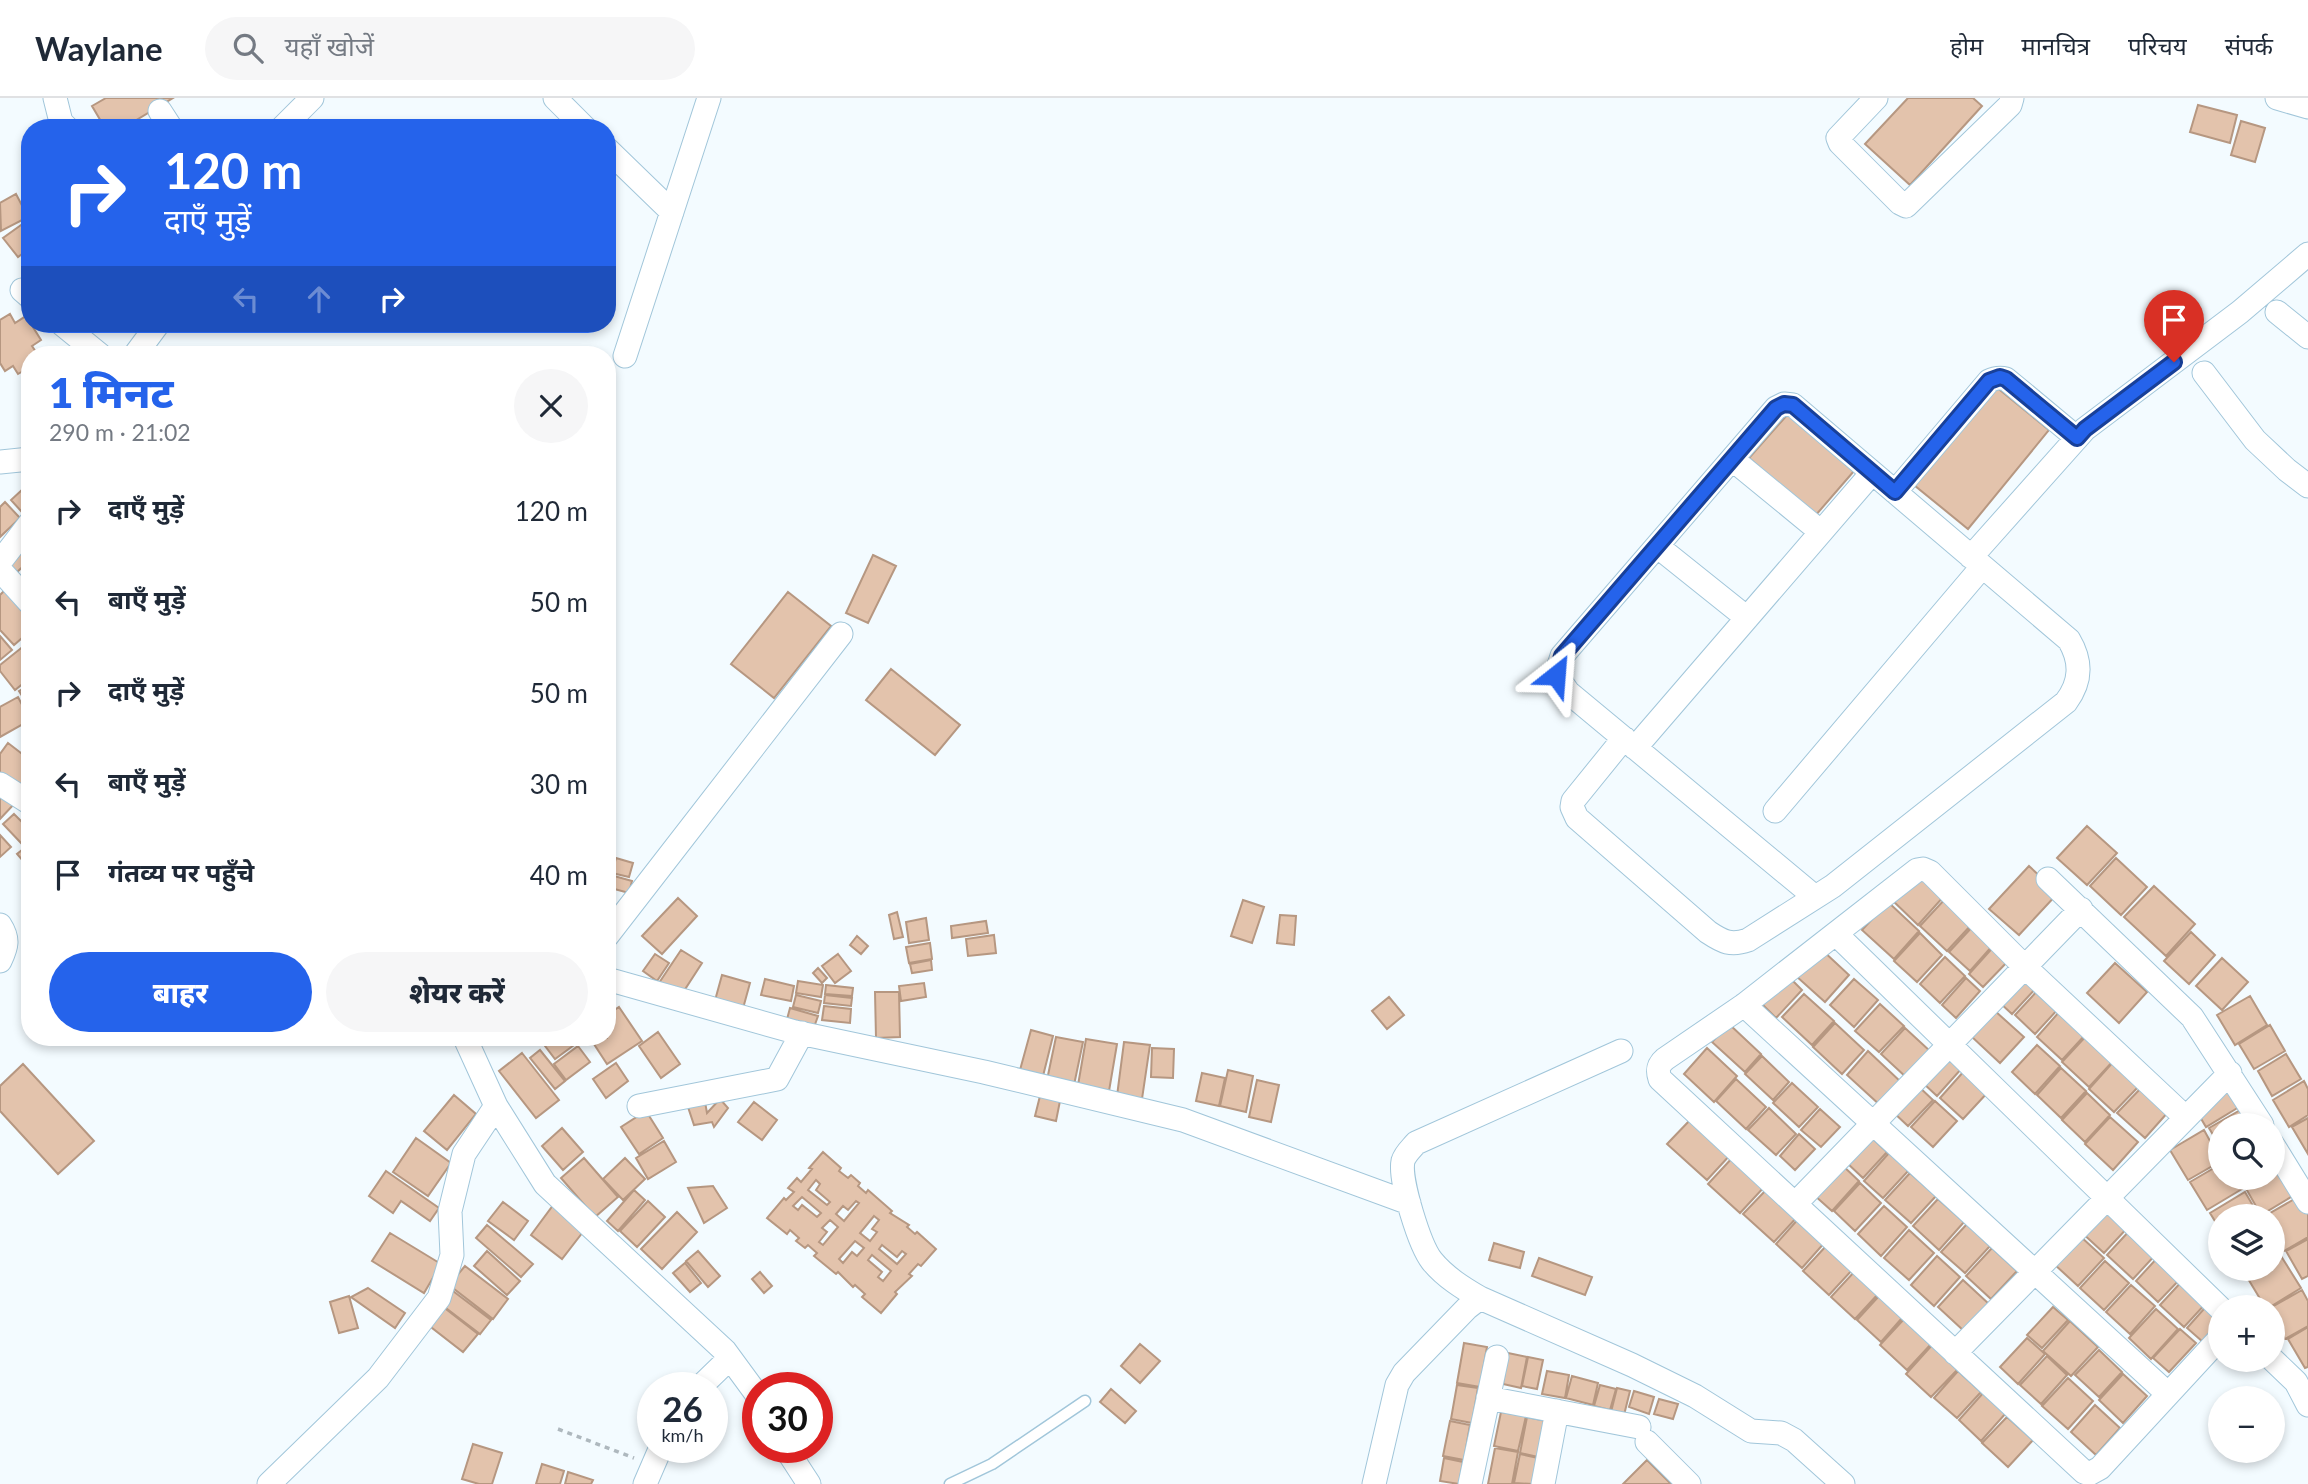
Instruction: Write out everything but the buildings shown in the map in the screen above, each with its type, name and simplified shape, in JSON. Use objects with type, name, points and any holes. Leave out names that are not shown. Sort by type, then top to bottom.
[{"type":"street","points":[[55,98],[60,119]]},
{"type":"street","points":[[291,119],[312,98]]},
{"type":"street","points":[[555,98],[576,119]]},
{"type":"street","points":[[625,355],[709,98]]},
{"type":"street","points":[[1876,98],[1838,138],[1900,203],[1906,206],[2010,105],[2012,98]]},
{"type":"street","points":[[2277,98],[2308,107]]},
{"type":"street","points":[[616,158],[672,212]]},
{"type":"street","points":[[1775,811],[2085,429],[2249,305],[2308,254]]},
{"type":"street","points":[[2277,313],[2308,337]]},
{"type":"street","points":[[73,333],[89,346]]},
{"type":"street","points":[[2204,373],[2267,452],[2308,486]]},
{"type":"street","points":[[1895,492],[1994,378],[2006,379],[2077,438]]},
{"type":"street","points":[[1815,897],[1629,743],[1568,692],[1556,675],[1562,656],[1776,408],[1784,404],[1793,405],[2069,640],[2080,666],[2075,690],[2066,702],[1833,886],[1748,940],[1736,944],[1726,943],[1708,932],[1577,818],[1573,802],[1629,743],[1746,618],[1872,473]]},
{"type":"street","points":[[1732,459],[1821,532]]},
{"type":"street","points":[[0,462],[21,460]]},
{"type":"street","points":[[0,562],[21,535]]},
{"type":"street","points":[[1657,546],[1746,618]]},
{"type":"street","points":[[0,570],[21,594]]},
{"type":"street","points":[[616,924],[841,634]]},
{"type":"street","points":[[0,783],[21,797]]},
{"type":"street","points":[[2185,1117],[2024,966],[1930,872],[1923,869],[1913,872],[1744,1005],[1665,1059],[1657,1071],[1660,1079],[2080,1469],[2089,1474],[2100,1468],[2208,1351]]},
{"type":"street","points":[[2048,878],[2184,1008],[2255,1113]]},
{"type":"street","points":[[1794,1204],[2081,909]]},
{"type":"street","points":[[0,925],[6,935],[7,944],[0,961]]},
{"type":"street","points":[[1836,934],[2208,1296]]},
{"type":"street","points":[[616,982],[802,1034],[984,1072],[1183,1120],[1411,1210]]},
{"type":"street","points":[[1744,1005],[2168,1394]]},
{"type":"street","points":[[639,1106],[777,1079],[802,1034]]},
{"type":"street","points":[[469,1046],[496,1106],[545,1184],[730,1357],[742,1374]]},
{"type":"street","points":[[1621,1051],[1416,1143],[1403,1165],[1411,1210],[1427,1254],[1440,1270],[1480,1298],[1632,1365],[1695,1396],[1751,1431],[1781,1433],[1794,1440],[1843,1484]]},
{"type":"street","points":[[1955,1353],[2230,1073]]},
{"type":"street","points":[[269,1484],[378,1378],[439,1298],[452,1255],[450,1211],[464,1154],[496,1106]]},
{"type":"street","points":[[2285,1164],[2308,1202]]},
{"type":"street","points":[[1374,1484],[1397,1385],[1422,1354],[1480,1298]]},
{"type":"street","points":[[715,1372],[730,1357]]},
{"type":"street","points":[[1470,1484],[1497,1357]]},
{"type":"street","points":[[2285,1367],[2302,1378],[2308,1405]]},
{"type":"street","points":[[1488,1398],[1557,1412],[1643,1435],[1689,1484]]},
{"type":"street","points":[[1543,1484],[1557,1412]]},
{"type":"street","points":[[795,1463],[809,1484]]},
{"type":"lane","points":[[950,1484],[992,1464],[1085,1401]]},
{"type":"path","points":[[558,1429],[653,1466]]},
{"type":"route","points":[[1556,675],[1562,656],[1776,408],[1784,404],[1793,405],[1895,492],[1994,378],[2006,379],[2077,438],[2085,429],[2174,362]]}]
